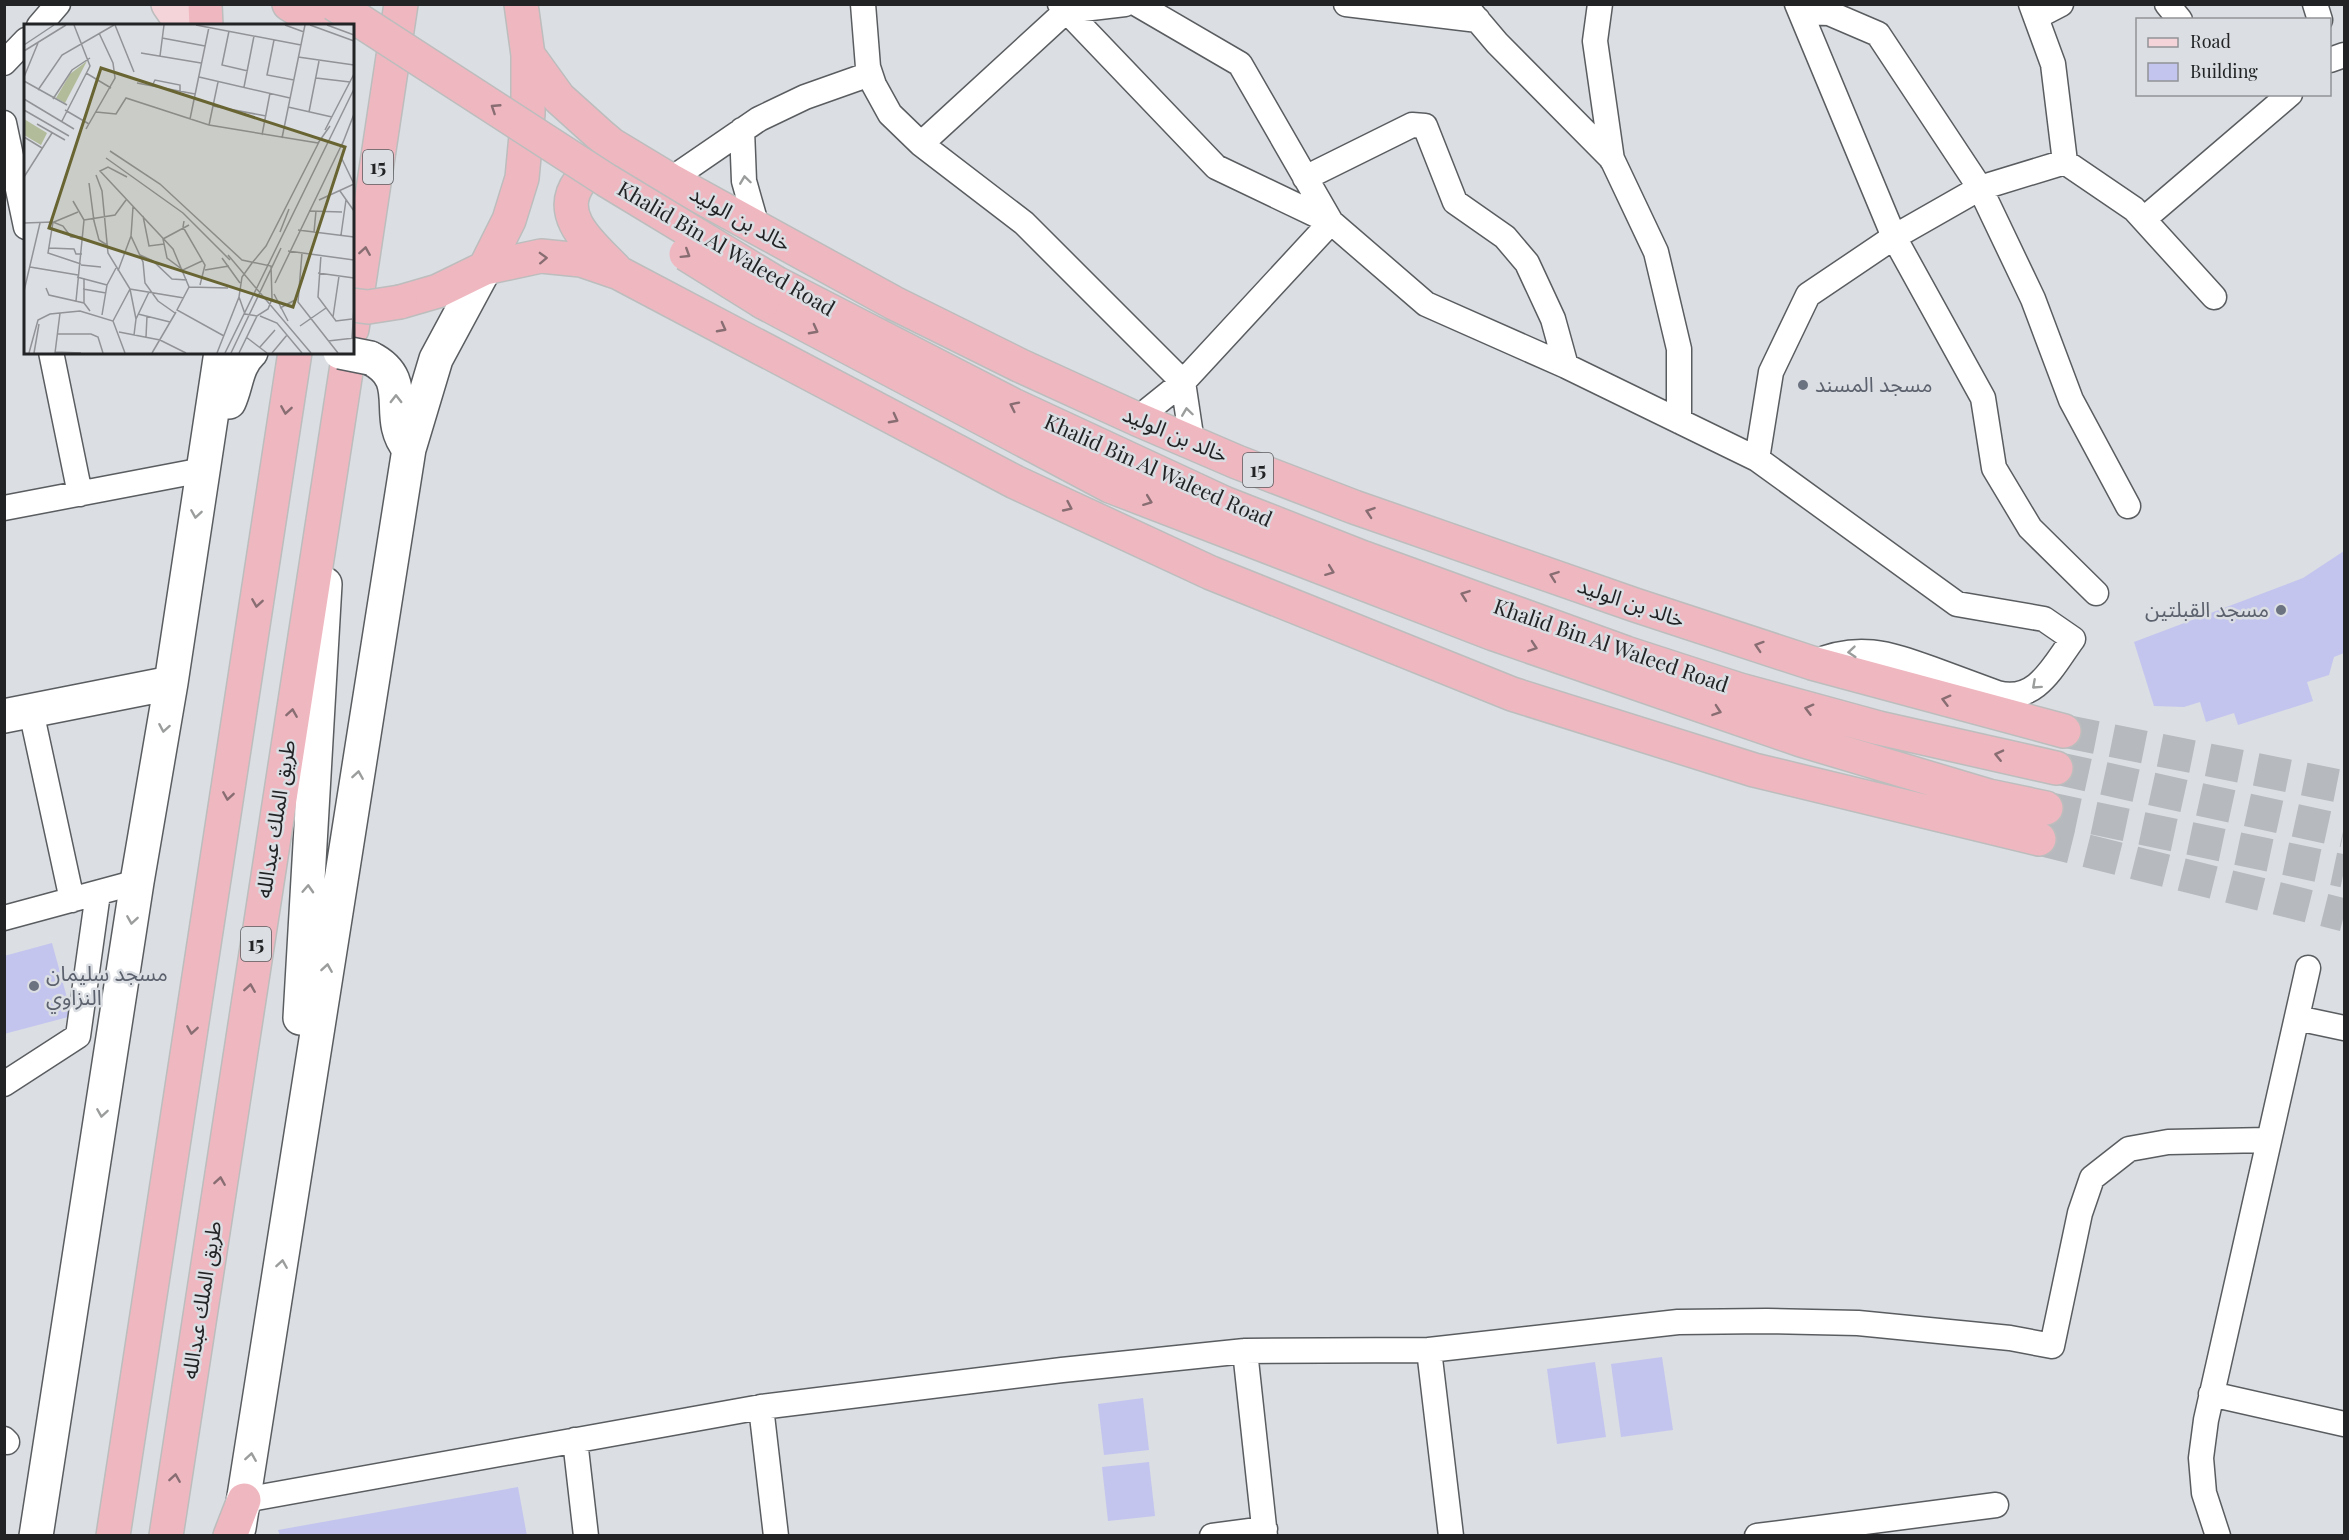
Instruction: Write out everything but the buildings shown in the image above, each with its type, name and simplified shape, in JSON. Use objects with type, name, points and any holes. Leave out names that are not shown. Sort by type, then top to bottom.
[{"type":"highway","points":[[205,4],[206,24]]},
{"type":"highway","points":[[289,4],[321,24]]},
{"type":"highway","name":"Khalid Bin Al Waleed Road","points":[[334,4],[606,180],[769,292],[1224,503],[1364,558],[1626,653],[1740,690],[1879,728],[2056,768]]},
{"type":"highway","points":[[337,24],[340,4]]},
{"type":"highway","name":"15","points":[[354,316],[401,4]]},
{"type":"highway","name":"خالد بن الوليد","points":[[486,268],[509,219],[522,178],[528,114],[528,55],[521,4]]},
{"type":"highway","name":"Khalid Bin Al Waleed Road","points":[[354,45],[769,292],[1110,486],[1494,634],[1801,740],[1989,796],[2046,808]]},
{"type":"highway","name":"خالد بن الوليد","points":[[528,55],[559,98],[612,145],[659,174],[894,303],[1137,420],[1354,507],[1635,605],[1812,663],[2064,732]]},
{"type":"highway","name":"15","points":[[619,273],[573,222],[571,204],[573,190],[585,174],[609,166],[659,174]]},
{"type":"highway","name":"15","points":[[354,305],[368,306],[400,302],[438,291],[486,268],[541,256],[581,260],[619,273],[1015,482],[1211,573],[1502,689],[1754,770],[2039,839]]},
{"type":"highway","points":[[113,1536],[295,354]]},
{"type":"highway","name":"طريق الملك عبدالله","points":[[166,1536],[333,454],[353,354]]},
{"type":"highway","points":[[230,1536],[244,1500]]},
{"type":"main road","points":[[168,4],[182,24]]},
{"type":"main road","points":[[238,1536],[409,449],[436,359],[486,268]]},
{"type":"main road","points":[[36,1536],[221,354]]},
{"type":"main road","points":[[210,427],[225,409],[234,388],[238,369],[248,354]]},
{"type":"main road","points":[[353,354],[386,368],[395,384],[399,435],[409,449]]},
{"type":"main road","points":[[289,1220],[333,454]]},
{"type":"main road","points":[[18,713],[171,683]]},
{"type":"street","points":[[41,24],[58,4]]},
{"type":"street","points":[[863,4],[864,37],[870,74],[890,114],[921,144],[1023,223],[1183,382],[1192,442]]},
{"type":"street","points":[[921,144],[1063,8],[1125,4]]},
{"type":"street","points":[[1137,4],[1240,64],[1330,222]]},
{"type":"street","points":[[1346,4],[1471,12],[1612,160]]},
{"type":"street","points":[[1600,4],[1595,41],[1612,160],[1656,252],[1679,349],[1679,421]]},
{"type":"street","points":[[2061,4],[2033,10],[2053,64],[2065,162],[2134,208],[2214,297]]},
{"type":"street","points":[[2167,4],[2178,18]]},
{"type":"street","points":[[1063,8],[1216,167],[1330,222],[1426,304],[1566,366],[1757,459],[1957,604],[2044,620],[2073,639],[2039,684],[2031,690],[2014,696],[1997,693],[1882,653],[1846,652],[1812,663]]},
{"type":"street","points":[[1799,8],[1828,13],[1878,34],[1980,188],[2033,299],[2072,400],[2128,506]]},
{"type":"street","points":[[1799,8],[1894,237],[1983,398],[1994,468],[2030,528],[2096,593]]},
{"type":"street","points":[[4,63],[24,42]]},
{"type":"street","points":[[659,174],[742,130],[759,118],[805,97],[870,74]]},
{"type":"street","points":[[2144,219],[2288,96]]},
{"type":"street","points":[[4,123],[24,218]]},
{"type":"street","points":[[1305,178],[1412,124],[1425,126],[1455,202],[1505,237],[1527,262],[1553,319],[1566,366]]},
{"type":"street","points":[[742,130],[744,181],[757,227]]},
{"type":"street","points":[[1757,459],[1771,372],[1808,295],[1894,237],[1980,188],[2065,162]]},
{"type":"street","points":[[1137,420],[1183,382],[1330,222]]},
{"type":"street","points":[[51,354],[80,494]]},
{"type":"street","points":[[4,508],[203,470]]},
{"type":"street","points":[[18,713],[72,900]]},
{"type":"street","points":[[4,918],[138,882]]},
{"type":"street","points":[[4,1084],[78,1036],[98,893]]},
{"type":"street","points":[[2218,1536],[2204,1493],[2201,1458],[2211,1394],[2308,968]]},
{"type":"street","points":[[2297,1018],[2344,1028]]},
{"type":"street","points":[[244,1500],[762,1407],[1062,1370],[1245,1351],[1429,1350],[1678,1322],[1767,1321],[1858,1323],[2010,1338],[2052,1346],[2080,1213],[2092,1178],[2129,1149],[2168,1142],[2268,1140]]},
{"type":"street","points":[[1429,1350],[1451,1536]]},
{"type":"street","points":[[1212,1536],[1265,1532],[1245,1351]]},
{"type":"street","points":[[2211,1394],[2344,1424]]},
{"type":"street","points":[[762,1407],[776,1536]]},
{"type":"street","points":[[575,1440],[586,1536]]},
{"type":"street","points":[[1757,1536],[1857,1529],[1996,1504]]},
{"type":"tunnel","points":[[2064,731],[2344,787]]},
{"type":"tunnel","points":[[2056,768],[2344,831]]},
{"type":"tunnel","points":[[2046,808],[2344,871]]},
{"type":"tunnel","points":[[2039,839],[2344,915]]},
{"type":"place","name":"مسجد المسند","points":[[1803,385]]},
{"type":"place","name":"مسجد القبلتين","points":[[2281,610]]},
{"type":"place","name":"مسجد سليمان النزاوي","points":[[34,986]]}]
